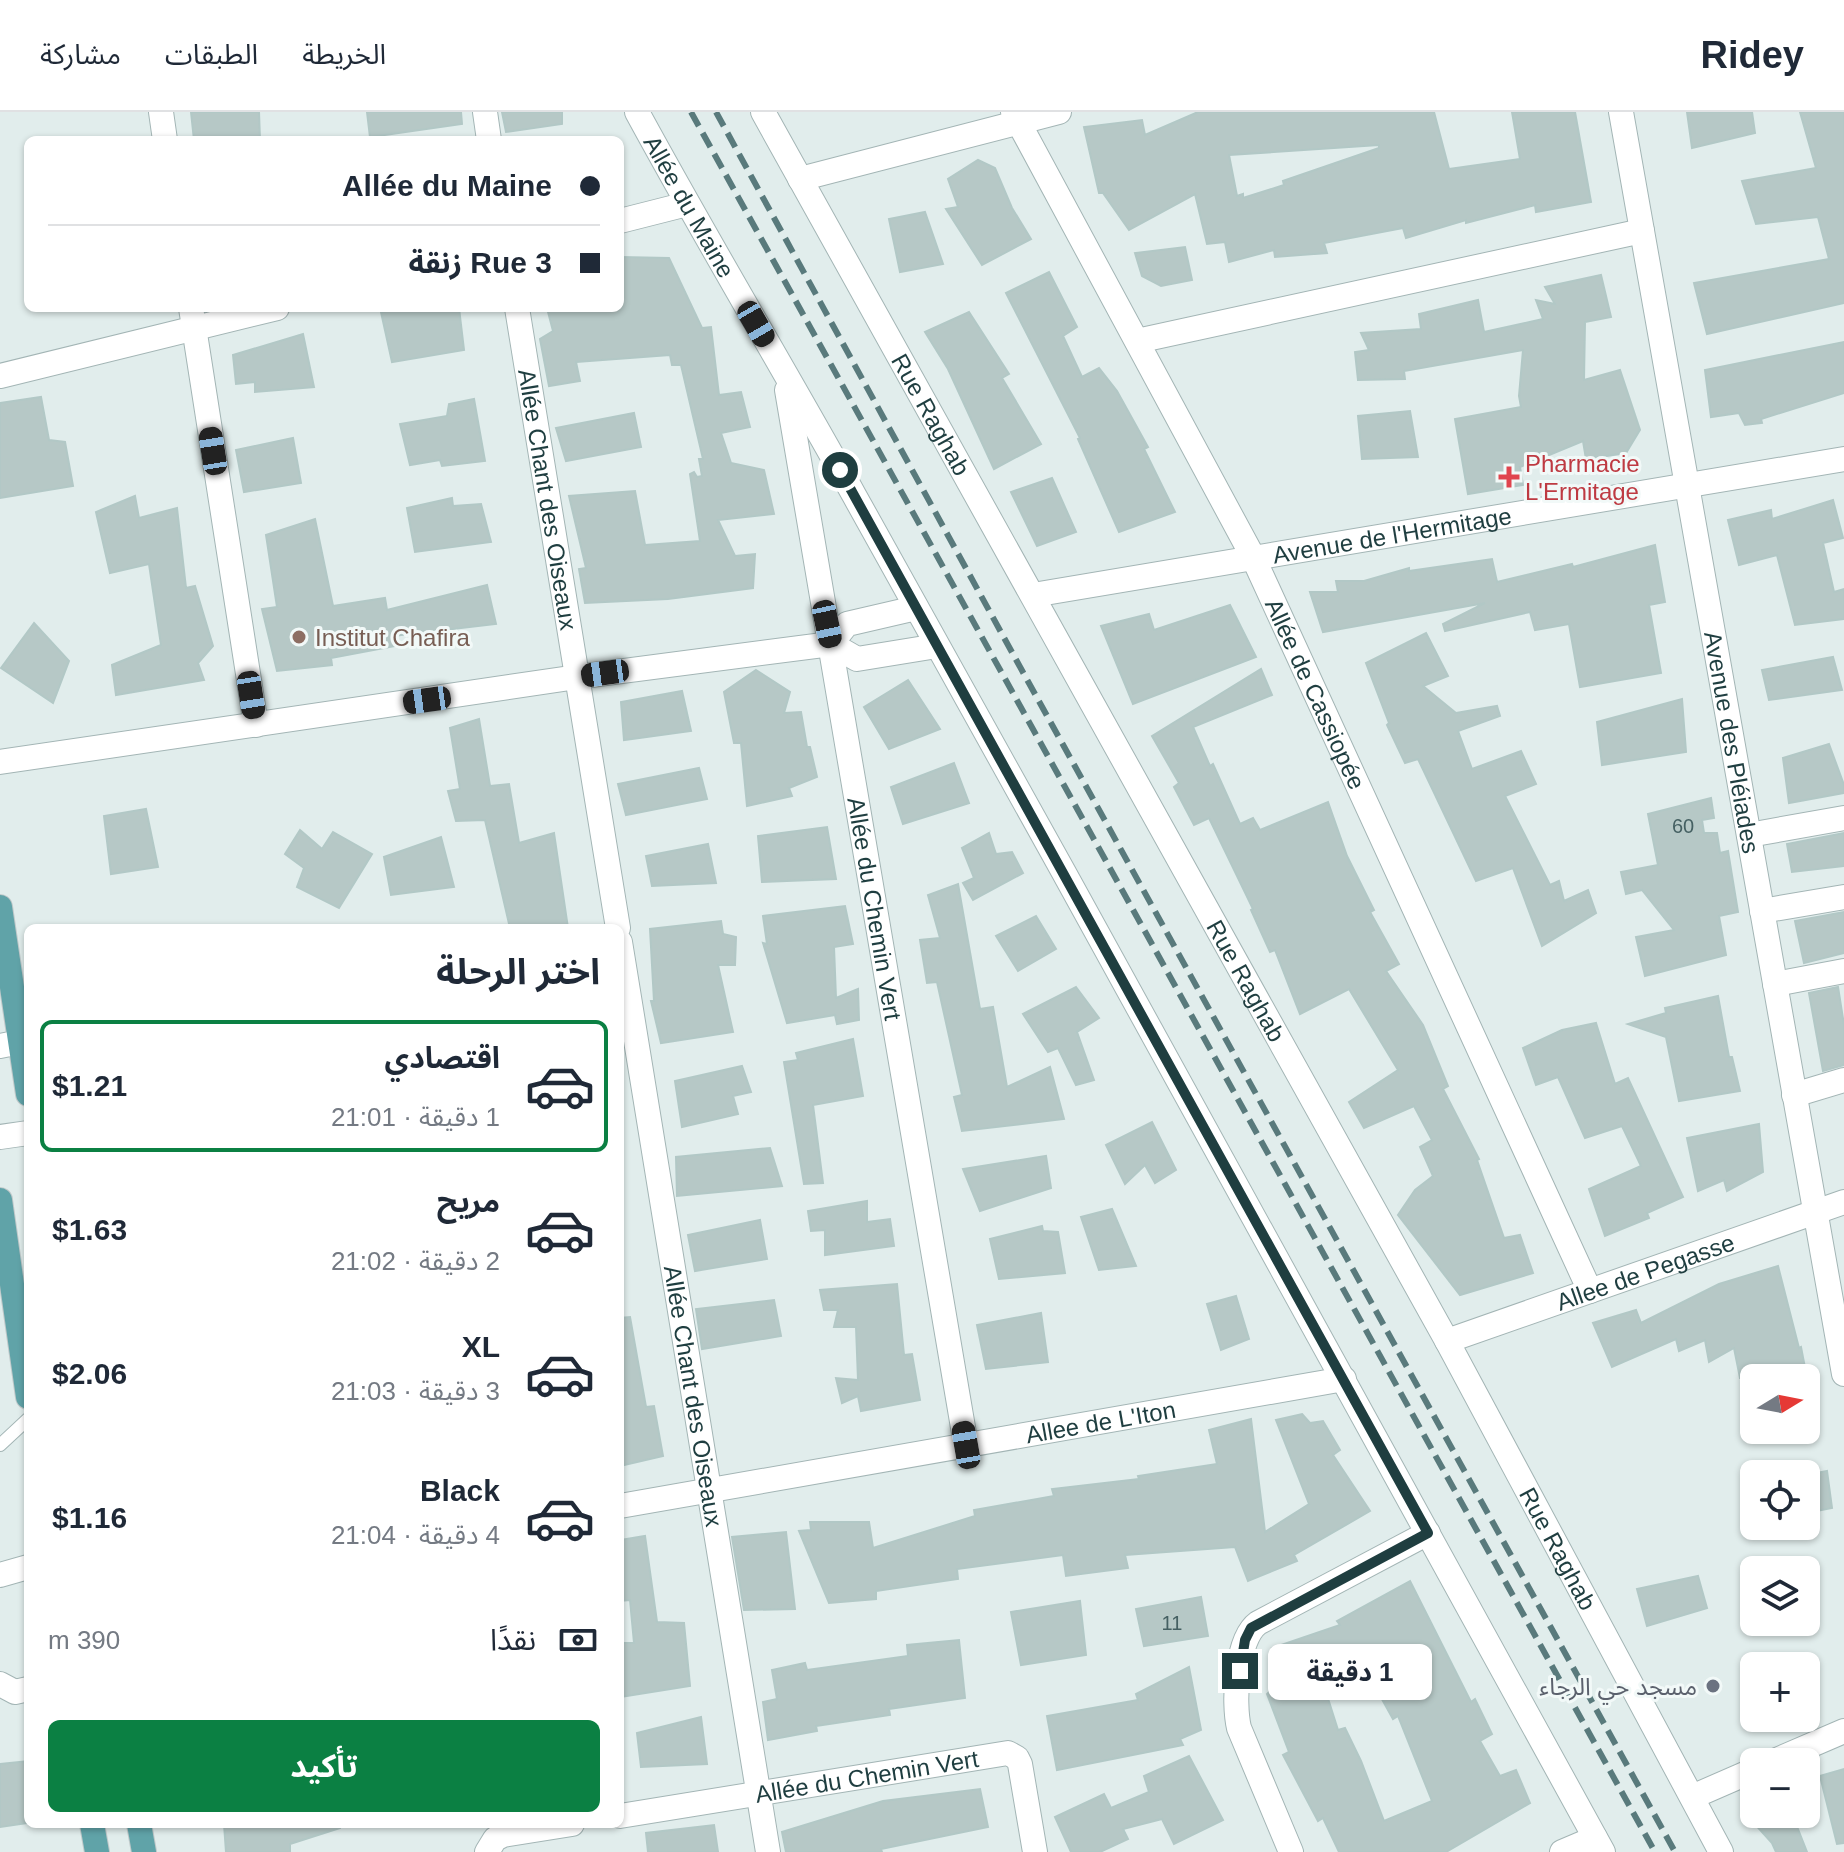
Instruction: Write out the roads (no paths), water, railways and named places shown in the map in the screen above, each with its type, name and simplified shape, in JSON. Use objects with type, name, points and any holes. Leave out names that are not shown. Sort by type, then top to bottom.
[{"type":"main road","points":[[0,907],[10,1044],[24,1083]]},
{"type":"main road","points":[[0,1200],[24,1369]]},
{"type":"main road","points":[[93,1828],[97,1852]]},
{"type":"main road","points":[[140,1828],[144,1852]]},
{"type":"street","points":[[161,112],[164,136]]},
{"type":"street","points":[[485,112],[488,136]]},
{"type":"street","name":"Allée du Maine","points":[[637,112],[1344,1379],[1599,1845]]},
{"type":"street","name":"Rue Raghab","points":[[763,112],[1447,1341],[1721,1852]]},
{"type":"street","points":[[800,179],[1016,117],[1059,112]]},
{"type":"street","name":"Avenue des Pléiades","points":[[1621,112],[1844,1374]]},
{"type":"street","name":"Allée de Cassiopée","points":[[1016,117],[1253,557],[1590,1291]]},
{"type":"street","points":[[624,220],[687,204]]},
{"type":"street","points":[[1137,341],[1642,231]]},
{"type":"street","points":[[0,376],[193,318],[243,312]]},
{"type":"street","name":"Allée Chant des Oiseaux","points":[[518,312],[617,924]]},
{"type":"street","points":[[193,318],[256,725]]},
{"type":"street","name":"Allée du Chemin Vert","points":[[784,371],[966,1445]]},
{"type":"street","name":"Avenue de l'Hermitage","points":[[1033,595],[1844,459]]},
{"type":"street","points":[[831,644],[847,624],[916,608]]},
{"type":"street","points":[[0,762],[577,677],[831,644],[857,659],[937,646]]},
{"type":"street","points":[[1749,835],[1844,818]]},
{"type":"street","points":[[1762,911],[1844,897]]},
{"type":"street","name":"Allée Chant des Oiseaux","points":[[624,967],[768,1852]]},
{"type":"street","points":[[1775,984],[1844,971]]},
{"type":"street","points":[[1794,1095],[1844,1080]]},
{"type":"street","points":[[0,1137],[24,1134]]},
{"type":"street","name":"Allee de Pegasse","points":[[1447,1341],[1844,1202]]},
{"type":"street","name":"Allee de L'Iton","points":[[624,1505],[1344,1379]]},
{"type":"street","points":[[1291,1852],[1236,1716],[1235,1702],[1247,1633],[1258,1623],[1428,1533]]},
{"type":"street","points":[[0,1575],[24,1568]]},
{"type":"street","points":[[0,1684],[15,1692],[24,1690]]},
{"type":"street","points":[[1805,1748],[1844,1731]]},
{"type":"street","name":"Allée du Chemin Vert","points":[[624,1815],[1008,1753],[1020,1764],[1035,1852]]},
{"type":"street","points":[[1692,1797],[1740,1776]]},
{"type":"street","points":[[487,1852],[495,1839],[503,1835],[547,1828]]},
{"type":"street","points":[[1562,1852],[1599,1845]]},
{"type":"lane","points":[[0,1445],[24,1423]]},
{"type":"railway","points":[[691,112],[1655,1852]]},
{"type":"railway","points":[[716,112],[1675,1852]]},
{"type":"place","name":"Pharmacie L'Ermitage","points":[[1509,477]]},
{"type":"place","name":"Institut Chafira","points":[[299,637]]},
{"type":"place","name":"مسجد حي الرجاء","points":[[1713,1686]]}]
